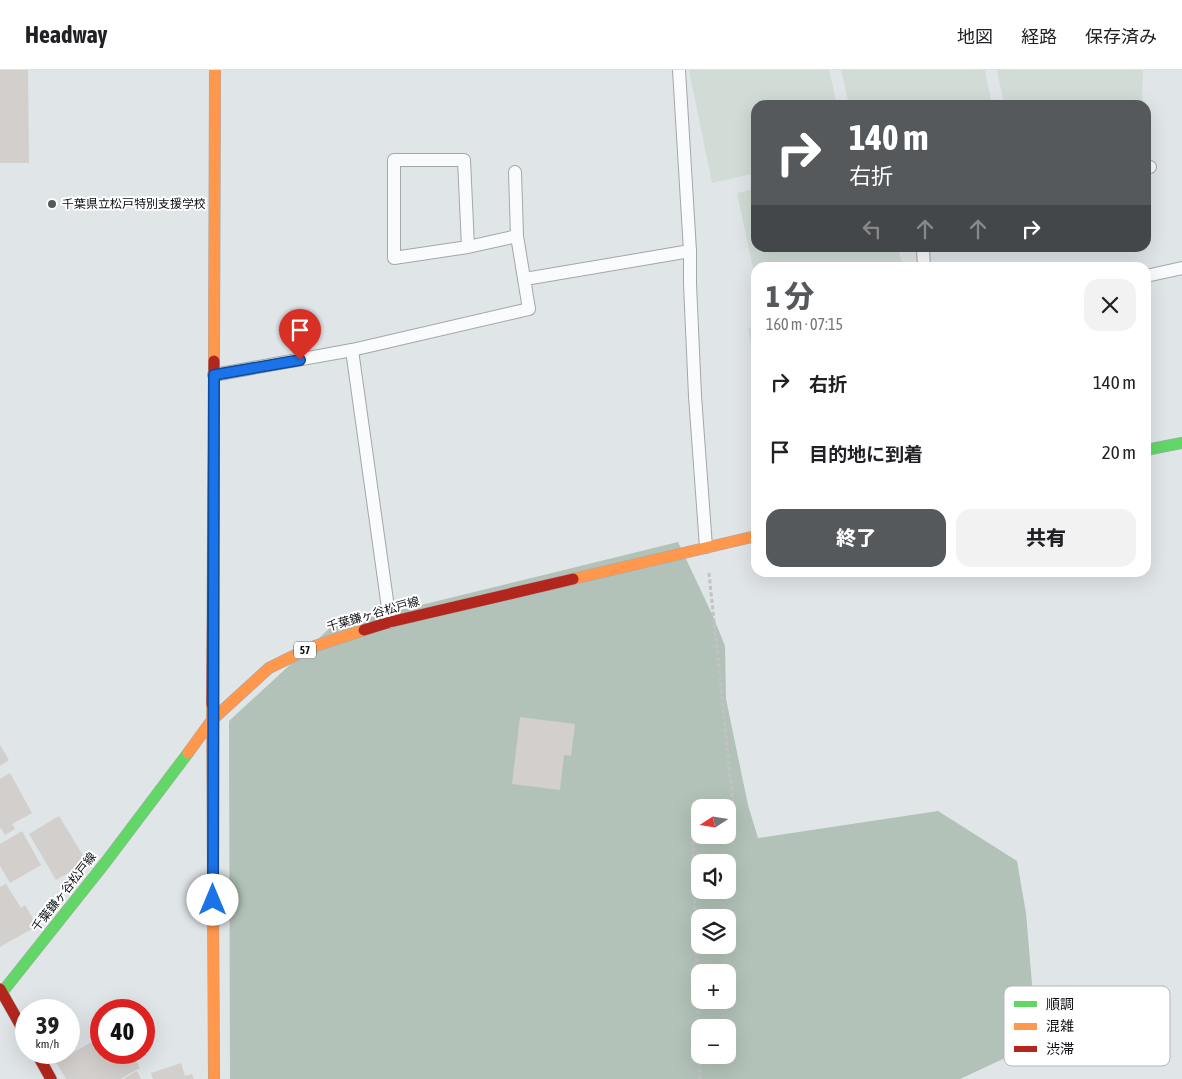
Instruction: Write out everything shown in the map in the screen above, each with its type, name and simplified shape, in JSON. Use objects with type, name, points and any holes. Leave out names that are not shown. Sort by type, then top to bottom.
[{"type":"main road","points":[[214,1079],[212,720],[215,70]]},
{"type":"main road","points":[[1151,449],[1182,443]]},
{"type":"main road","name":"千葉鎌ヶ谷松戸線","points":[[1,992],[105,863],[212,720],[269,668],[312,647],[390,622],[751,537]]},
{"type":"main road","points":[[1,992],[15,1016]]},
{"type":"main road","points":[[43,1064],[51,1079]]},
{"type":"lane","points":[[679,70],[690,251],[695,396],[706,547]]},
{"type":"lane","points":[[468,247],[464,160],[394,160],[394,258],[468,247],[517,236]]},
{"type":"lane","points":[[214,375],[352,350],[529,309],[517,236],[515,172]]},
{"type":"lane","points":[[524,279],[690,251]]},
{"type":"lane","points":[[1151,275],[1182,268]]},
{"type":"lane","points":[[352,350],[390,622]]},
{"type":"path","points":[[706,547],[733,799]]},
{"type":"path","points":[[692,844],[700,1079]]},
{"type":"shaded area","points":[[689,70],[829,70],[836,100],[751,100],[751,174],[712,183]]},
{"type":"shaded area","points":[[841,70],[985,70],[991,100],[848,100]]},
{"type":"shaded area","points":[[997,70],[1143,70],[1142,100],[1003,100]]},
{"type":"shaded area","points":[[751,190],[751,252],[899,252],[902,262],[752,262],[737,193]]},
{"type":"shaded area","points":[[748,328],[751,328],[751,343]]},
{"type":"green space","points":[[678,542],[725,646],[726,699],[748,805],[758,838],[938,811],[1017,861],[1026,913],[1032,986],[1004,986],[1004,1058],[960,1079],[230,1079],[229,721],[331,627]]},
{"type":"building","points":[[0,70],[28,70],[29,163],[0,163]]},
{"type":"building","points":[[520,717],[575,724],[571,756],[564,755],[560,790],[512,784]]},
{"type":"building","points":[[0,745],[9,760],[0,766]]},
{"type":"building","points":[[10,773],[32,813],[12,824],[15,829],[5,835],[0,829],[0,779]]},
{"type":"building","points":[[59,816],[87,862],[56,880],[29,834]]},
{"type":"building","points":[[22,831],[41,865],[10,883],[0,866],[0,844]]},
{"type":"building","points":[[6,884],[21,908],[25,905],[37,926],[0,947],[0,887]]},
{"type":"building","points":[[90,1043],[90,1064],[138,1064],[140,1068],[120,1079],[66,1079],[57,1064],[80,1064],[80,1049]]},
{"type":"building","points":[[181,1063],[185,1076],[192,1074],[194,1079],[153,1079],[151,1073]]},
{"type":"building","points":[[137,1071],[141,1079],[123,1079]]},
{"type":"traffic: fast","points":[[1151,449],[1182,443]]},
{"type":"traffic: fast","points":[[0,995],[105,863],[188,753]]},
{"type":"traffic: slow","points":[[214,361],[215,70]]},
{"type":"traffic: slow","points":[[573,579],[751,537]]},
{"type":"traffic: slow","points":[[188,753],[212,720],[269,668],[312,647],[364,630]]},
{"type":"traffic: slow","points":[[212,704],[214,1079]]},
{"type":"traffic: jam","points":[[212,704],[214,361]]},
{"type":"traffic: jam","points":[[364,630],[390,622],[573,579]]},
{"type":"traffic: jam","points":[[0,989],[15,1016]]},
{"type":"traffic: jam","points":[[43,1064],[51,1079]]},
{"type":"place","name":"千葉県立松戸特別支援学校","points":[[52,204]]},
{"type":"route","points":[[213,900],[214,375],[300,360]]}]
